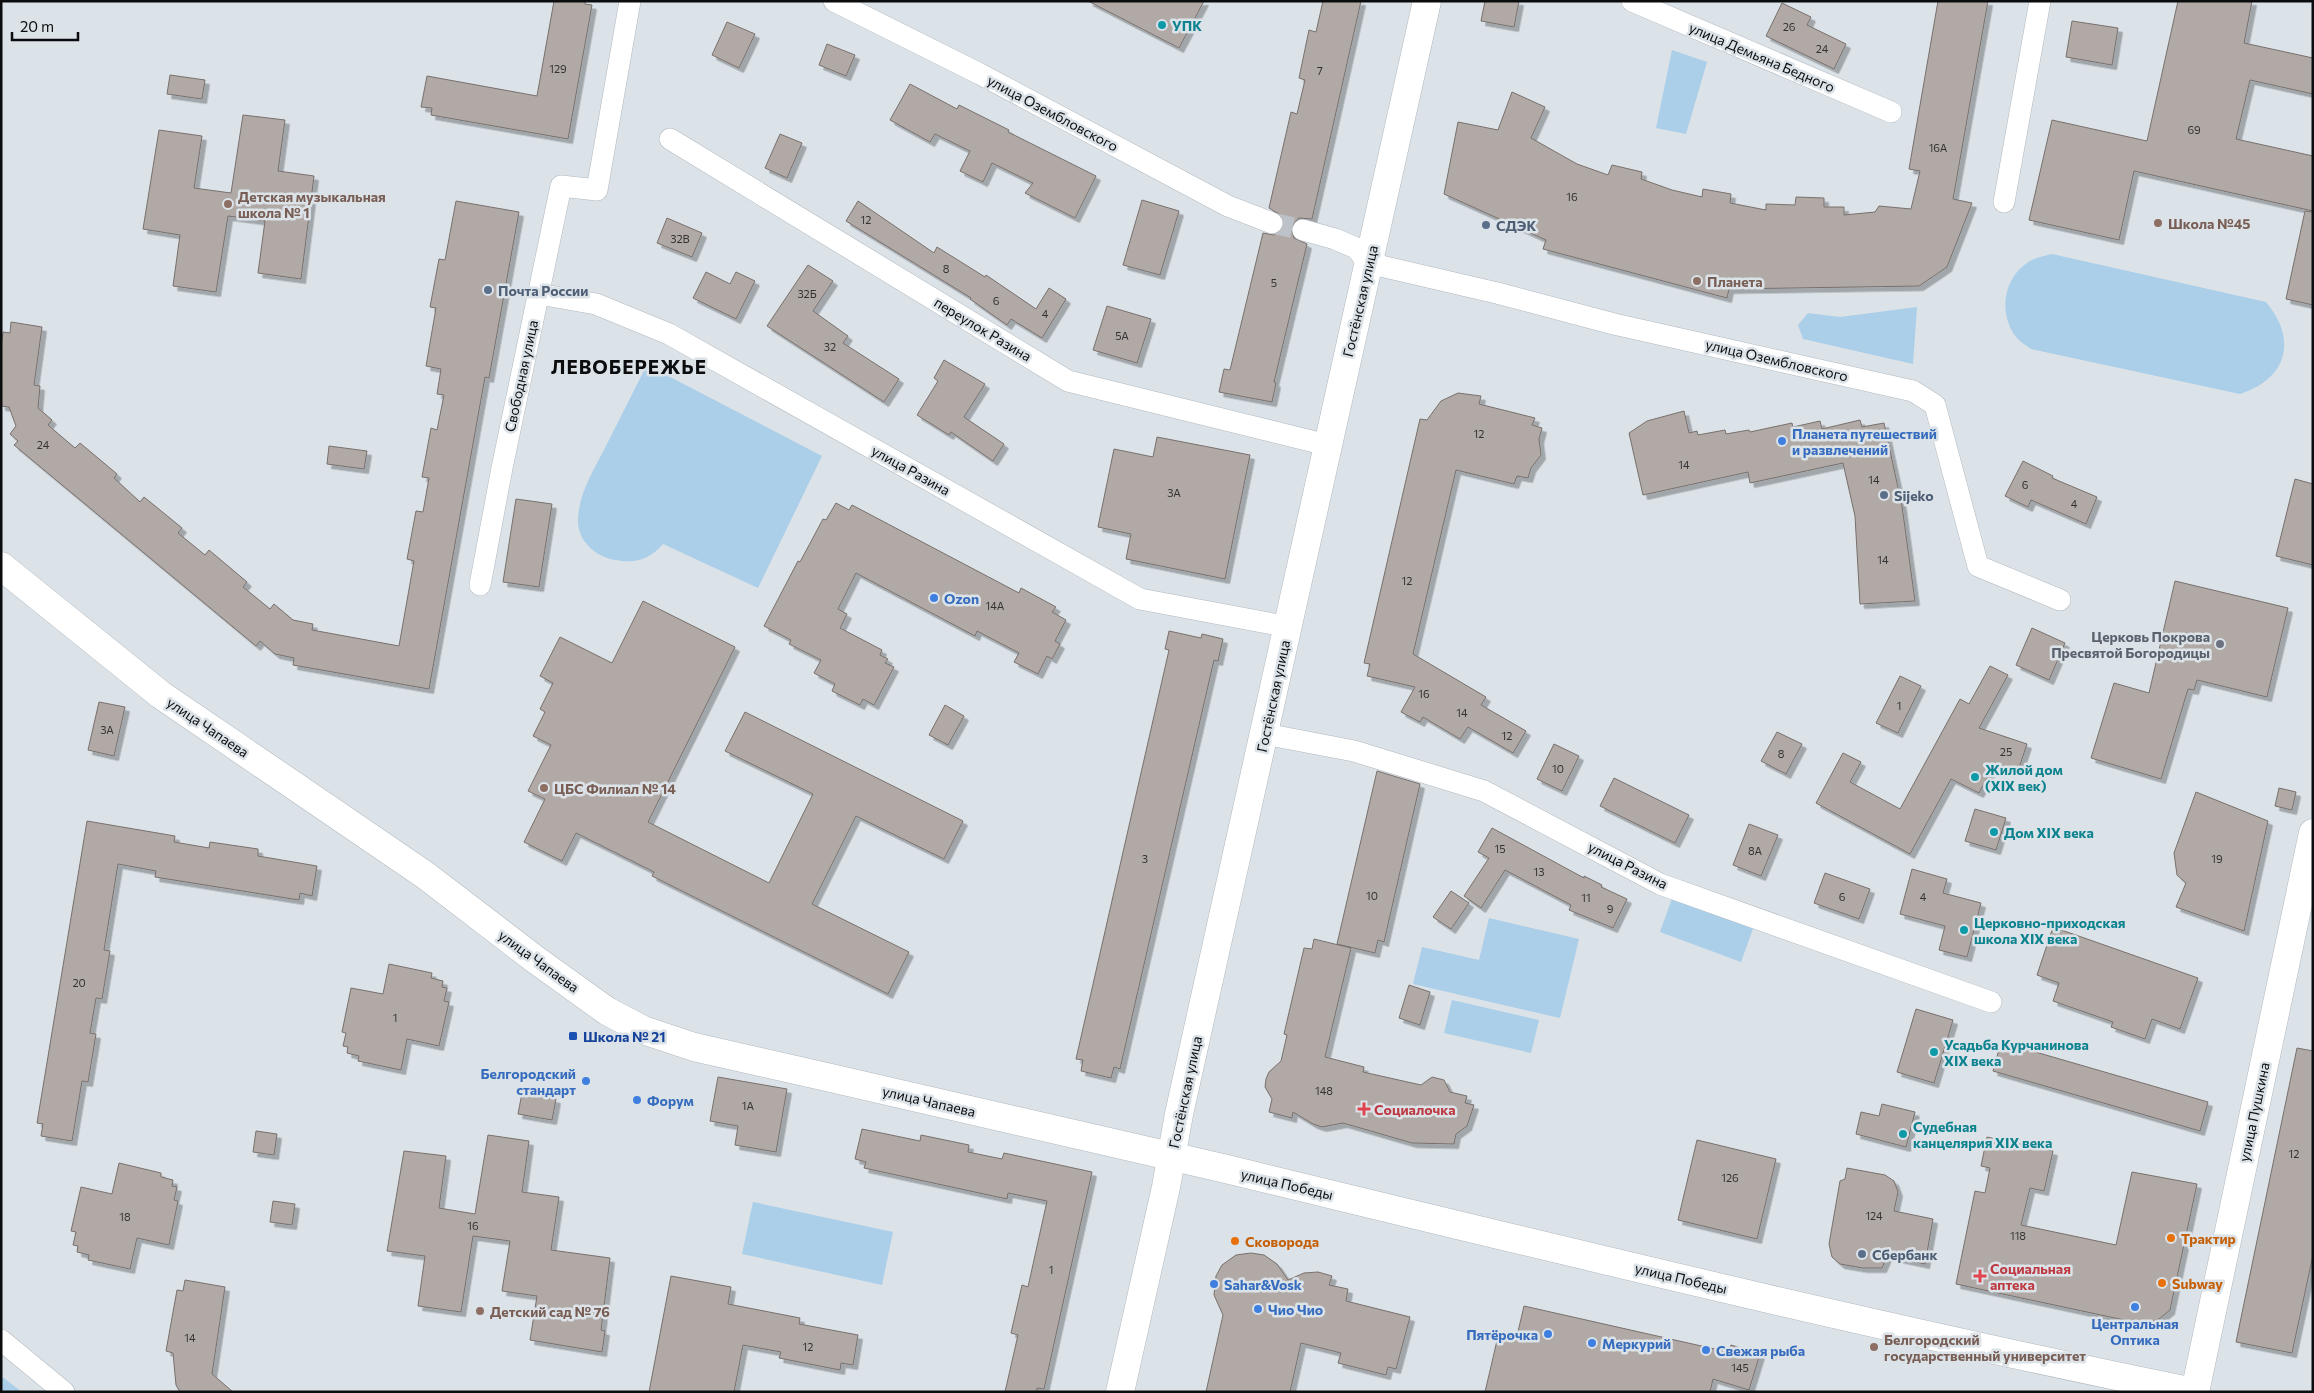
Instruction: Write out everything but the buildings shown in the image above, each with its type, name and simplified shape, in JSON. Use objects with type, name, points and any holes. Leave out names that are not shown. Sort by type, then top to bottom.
[{"type":"street","name":"Свободная улица","points":[[480,585],[502,468],[561,186],[597,190],[630,1]]},
{"type":"street","name":"улица Озембловского","points":[[834,1],[980,74],[1228,206],[1272,223]]},
{"type":"street","name":"Гостёнская улица","points":[[1120,1392],[1170,1157],[1289,627],[1327,445],[1428,1]]},
{"type":"street","name":"улица Демьяна Бедного","points":[[1632,1],[1891,112]]},
{"type":"street","points":[[2004,202],[2040,1]]},
{"type":"street","name":"переулок Разина","points":[[670,139],[1068,381],[1327,445]]},
{"type":"street","points":[[1303,230],[1335,239],[1356,248],[1368,263]]},
{"type":"street","name":"улица Озембловского","points":[[1368,263],[1614,324],[1913,391],[1936,405],[1978,566],[2060,600]]},
{"type":"street","name":"улица Разина","points":[[539,294],[596,304],[669,334],[1140,599],[1289,627]]},
{"type":"street","name":"улица Чапаева","points":[[1,566],[161,695],[425,875],[536,960],[607,1011],[643,1030],[694,1046],[1170,1157]]},
{"type":"street","name":"улица Разина","points":[[1265,734],[1354,751],[1484,791],[1660,884],[1991,1002]]},
{"type":"street","name":"улица Пушкина","points":[[2195,1392],[2313,833]]},
{"type":"street","name":"улица Победы","points":[[1170,1157],[1978,1347],[2195,1392]]},
{"type":"street","points":[[1,1340],[64,1392]]},
{"type":"shaded area","points":[[1672,50],[1707,62],[1686,134],[1656,128]]},
{"type":"shaded area","points":[[2052,254],[2266,302],[2276,316],[2282,330],[2283,357],[2268,379],[2240,394],[2031,349],[2018,339],[2010,328],[2005,307],[2006,296],[2014,276],[2021,268],[2032,260]]},
{"type":"shaded area","points":[[1917,307],[1913,364],[1803,339],[1798,325],[1808,313],[1840,317]]},
{"type":"shaded area","points":[[647,365],[822,456],[758,588],[663,544],[648,557],[636,561],[623,561],[595,552],[584,541],[578,519],[584,490]]},
{"type":"shaded area","points":[[1674,893],[1755,923],[1741,962],[1660,932]]},
{"type":"shaded area","points":[[1489,918],[1579,939],[1560,1018],[1413,984],[1422,947],[1479,960]]},
{"type":"shaded area","points":[[1452,1000],[1539,1020],[1531,1053],[1444,1033]]},
{"type":"shaded area","points":[[753,1202],[893,1232],[882,1285],[742,1254]]},
{"type":"shaded area","points":[[1,1376],[22,1392],[1,1392]]},
{"type":"tunnel","points":[[1272,223],[1303,230]]},
{"type":"place","name":"УПК","points":[[1162,25]]},
{"type":"place","name":"Детская музыкальная школа № 1","points":[[228,204]]},
{"type":"place","name":"Школа №45","points":[[2158,223]]},
{"type":"place","name":"СДЭК","points":[[1486,225]]},
{"type":"place","name":"Планета","points":[[1697,281]]},
{"type":"place","name":"Почта России","points":[[488,290]]},
{"type":"place","name":"Планета путешествий и развлечений","points":[[1782,441]]},
{"type":"place","name":"Sijeko","points":[[1884,495]]},
{"type":"place","name":"Ozon","points":[[934,598]]},
{"type":"place","name":"Церковь Покрова Пресвятой Богородицы","points":[[2220,644]]},
{"type":"place","name":"Жилой дом (XIX век)","points":[[1975,777]]},
{"type":"place","name":"ЦБС Филиал № 14","points":[[544,788]]},
{"type":"place","name":"Дом XIX века","points":[[1994,832]]},
{"type":"place","name":"Церковно-приходская школа XIX века","points":[[1964,930]]},
{"type":"place","name":"Школа № 21","points":[[573,1036]]},
{"type":"place","name":"Усадьба Курчанинова XIX века","points":[[1934,1052]]},
{"type":"place","name":"Белгородский стандарт","points":[[586,1081]]},
{"type":"place","name":"Форум","points":[[637,1100]]},
{"type":"place","name":"Социалочка","points":[[1364,1109]]},
{"type":"place","name":"Судебная канцелярия XIX века","points":[[1903,1134]]},
{"type":"place","name":"Трактир","points":[[2171,1238]]},
{"type":"place","name":"Сковорода","points":[[1235,1241]]},
{"type":"place","name":"Сбербанк","points":[[1862,1254]]},
{"type":"place","name":"Социальная аптека","points":[[1980,1276]]},
{"type":"place","name":"Subway","points":[[2162,1283]]},
{"type":"place","name":"Sahar&Vosk","points":[[1214,1284]]},
{"type":"place","name":"Центральная Оптика","points":[[2135,1307]]},
{"type":"place","name":"Чио Чио","points":[[1258,1309]]},
{"type":"place","name":"Детский сад № 76","points":[[480,1311]]},
{"type":"place","name":"Пятёрочка","points":[[1548,1334]]},
{"type":"place","name":"Меркурий","points":[[1592,1343]]},
{"type":"place","name":"Белгородский государственный университет","points":[[1874,1347]]},
{"type":"place","name":"Свежая рыба","points":[[1706,1350]]},
{"type":"district","name":"ЛЕВОБЕРЕЖЬЕ","points":[[629,366]]}]
